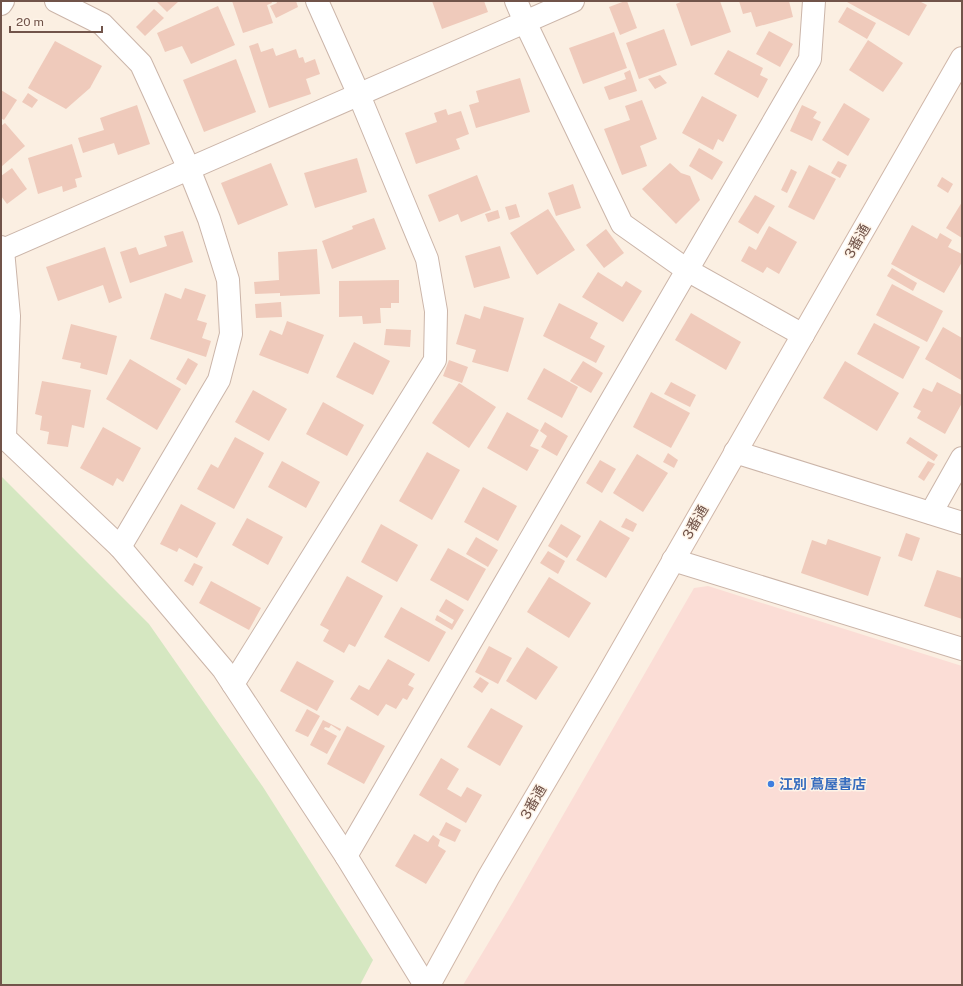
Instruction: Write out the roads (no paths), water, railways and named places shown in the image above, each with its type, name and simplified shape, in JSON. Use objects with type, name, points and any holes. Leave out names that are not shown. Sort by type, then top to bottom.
[{"type":"street","points":[[56,1],[102,24],[141,64],[189,168],[209,219],[228,280],[231,334],[219,380],[120,547]]},
{"type":"street","points":[[233,684],[434,360],[436,311],[427,259],[359,95],[317,1]]},
{"type":"street","points":[[516,1],[622,224],[686,270],[803,335]]},
{"type":"street","points":[[427,985],[346,856],[223,669],[120,547],[4,438],[9,316],[2,248],[359,95],[573,1]]},
{"type":"street","points":[[346,856],[810,59],[814,1]]},
{"type":"street","name":"3番通","points":[[427,985],[962,58]]},
{"type":"street","points":[[735,452],[962,523]]},
{"type":"street","points":[[931,513],[962,458]]},
{"type":"street","points":[[673,560],[962,649]]},
{"type":"place","name":"江別 蔦屋書店","points":[[771,784]]}]
